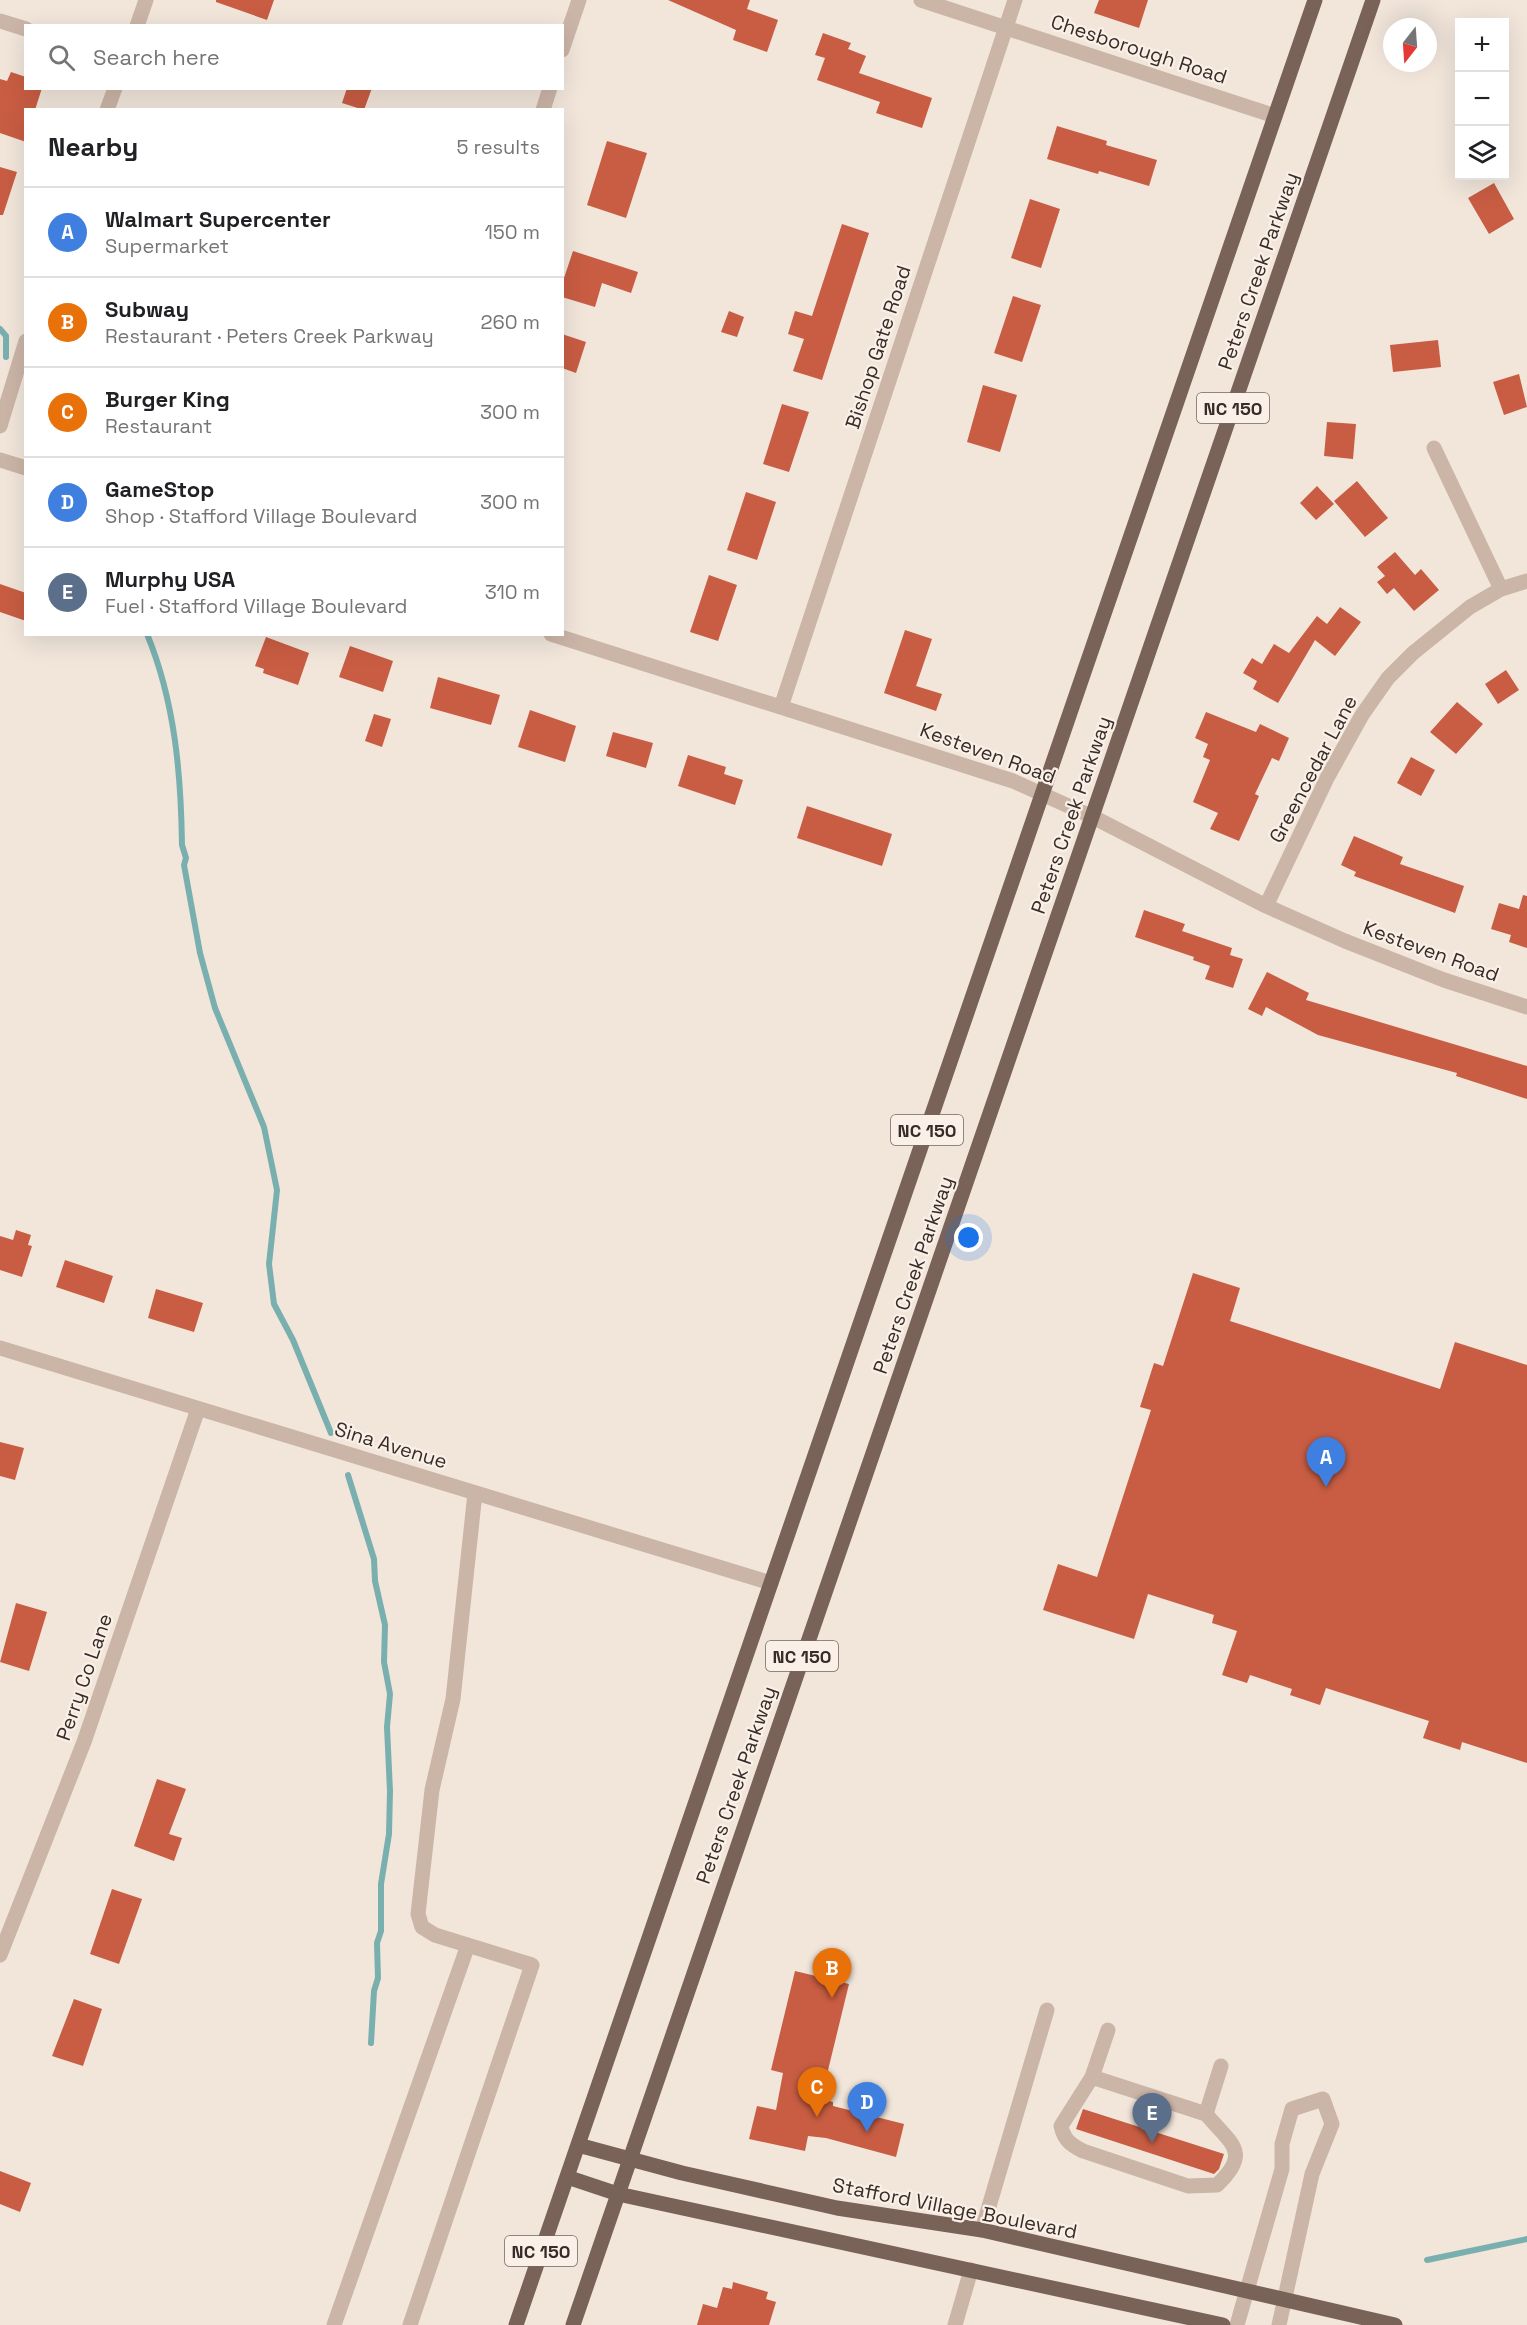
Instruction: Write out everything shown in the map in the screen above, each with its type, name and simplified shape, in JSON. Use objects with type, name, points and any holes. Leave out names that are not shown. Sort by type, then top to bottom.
[{"type":"main road","name":"Peters Creek Parkway","points":[[516,2325],[1315,0]]},
{"type":"main road","name":"Peters Creek Parkway","points":[[573,2325],[1373,0]]},
{"type":"main road","name":"Stafford Village Boulevard","points":[[578,2145],[630,2160],[837,2208],[982,2230],[1395,2325]]},
{"type":"main road","points":[[567,2177],[618,2194],[1223,2325]]},
{"type":"street","points":[[138,24],[146,0]]},
{"type":"street","points":[[564,44],[579,0]]},
{"type":"street","name":"Chesborough Road","points":[[921,0],[1275,116]]},
{"type":"street","name":"Bishop Gate Road","points":[[781,707],[1015,0]]},
{"type":"street","points":[[0,21],[24,28]]},
{"type":"street","points":[[108,108],[114,90]]},
{"type":"street","points":[[544,108],[549,90]]},
{"type":"street","points":[[0,426],[24,348]]},
{"type":"street","points":[[1434,448],[1501,589]]},
{"type":"street","points":[[0,460],[24,467]]},
{"type":"street","name":"Greencedar Lane","points":[[1266,906],[1327,778],[1362,715],[1388,678],[1413,653],[1462,614],[1501,589],[1527,581]]},
{"type":"street","name":"Kesteven Road","points":[[557,636],[959,762],[1042,793],[1266,906],[1444,980],[1527,1007]]},
{"type":"street","name":"Sina Avenue","points":[[0,1348],[771,1583]]},
{"type":"street","name":"Perry Co Lane","points":[[0,1955],[84,1742],[198,1409]]},
{"type":"street","points":[[410,2325],[532,1965],[452,1942],[422,1927],[418,1914],[432,1790],[453,1700],[475,1493]]},
{"type":"street","points":[[334,2325],[468,1945]]},
{"type":"street","points":[[982,2230],[1047,2010]]},
{"type":"street","points":[[1092,2077],[1206,2114],[1236,2149],[1237,2158],[1233,2170],[1217,2185],[1188,2186],[1071,2145],[1064,2136],[1061,2126],[1092,2077],[1108,2030]]},
{"type":"street","points":[[1206,2114],[1221,2066]]},
{"type":"street","points":[[1237,2325],[1282,2169],[1282,2144],[1292,2109],[1323,2100],[1332,2124],[1312,2174],[1279,2325]]},
{"type":"street","points":[[955,2325],[971,2270]]},
{"type":"building","points":[[216,0],[274,0],[267,20],[216,2]]},
{"type":"building","points":[[668,0],[750,0],[747,9],[778,20],[767,52],[733,40],[736,30]]},
{"type":"building","points":[[1099,0],[1148,0],[1139,28],[1094,13]]},
{"type":"building","points":[[823,33],[851,43],[848,49],[866,56],[859,73],[932,98],[922,128],[876,113],[880,102],[817,80],[825,58],[815,55]]},
{"type":"building","points":[[11,72],[24,76],[24,90],[41,90],[36,108],[24,108],[24,141],[0,133],[0,79],[7,81]]},
{"type":"building","points":[[346,90],[371,90],[365,108],[342,103]]},
{"type":"building","points":[[1057,126],[1107,141],[1106,145],[1157,160],[1149,186],[1047,159]]},
{"type":"building","points":[[607,141],[647,153],[626,218],[587,205]]},
{"type":"building","points":[[0,167],[17,172],[3,215],[0,215]]},
{"type":"building","points":[[1494,183],[1514,219],[1489,234],[1468,198]]},
{"type":"building","points":[[1030,199],[1060,209],[1041,268],[1011,258]]},
{"type":"building","points":[[842,224],[869,233],[822,380],[793,371],[804,339],[788,334],[795,311],[812,316]]},
{"type":"building","points":[[573,251],[638,272],[631,293],[602,283],[595,307],[564,298],[564,278]]},
{"type":"building","points":[[1013,296],[1041,305],[1022,362],[994,353]]},
{"type":"building","points":[[729,311],[744,317],[737,337],[721,332]]},
{"type":"building","points":[[564,335],[586,342],[576,373],[564,369]]},
{"type":"building","points":[[1438,340],[1441,367],[1393,372],[1390,345]]},
{"type":"building","points":[[1519,374],[1527,407],[1504,415],[1493,382]]},
{"type":"building","points":[[983,385],[1017,395],[1000,452],[967,442]]},
{"type":"building","points":[[782,404],[809,412],[789,472],[763,464]]},
{"type":"building","points":[[1327,422],[1356,424],[1353,459],[1324,456]]},
{"type":"building","points":[[1357,481],[1388,518],[1365,537],[1334,501]]},
{"type":"building","points":[[1317,486],[1334,504],[1316,520],[1300,503]]},
{"type":"building","points":[[746,492],[776,502],[757,560],[727,550]]},
{"type":"building","points":[[1395,552],[1415,575],[1421,569],[1439,590],[1414,611],[1394,588],[1387,594],[1377,582],[1385,576],[1377,567]]},
{"type":"building","points":[[709,575],[737,585],[718,641],[690,632]]},
{"type":"building","points":[[0,584],[24,592],[24,620],[0,612]]},
{"type":"building","points":[[1340,607],[1361,622],[1335,656],[1315,640],[1278,703],[1253,689],[1257,681],[1243,673],[1252,658],[1262,664],[1274,644],[1289,653],[1317,616],[1327,624]]},
{"type":"building","points":[[905,630],[932,639],[916,686],[942,694],[936,711],[884,693]]},
{"type":"building","points":[[266,637],[309,653],[298,685],[263,673],[264,669],[255,666]]},
{"type":"building","points":[[350,646],[393,661],[383,692],[339,677]]},
{"type":"building","points":[[1506,670],[1519,690],[1498,704],[1485,684]]},
{"type":"building","points":[[438,677],[500,695],[491,725],[430,708]]},
{"type":"building","points":[[1457,702],[1483,724],[1456,754],[1430,732]]},
{"type":"building","points":[[530,710],[576,726],[565,762],[518,747]]},
{"type":"building","points":[[1206,712],[1256,732],[1260,724],[1289,738],[1279,761],[1272,758],[1255,794],[1259,796],[1239,841],[1210,829],[1218,813],[1193,802],[1210,760],[1203,757],[1208,744],[1195,738]]},
{"type":"building","points":[[374,714],[391,719],[382,747],[365,741]]},
{"type":"building","points":[[613,732],[653,743],[646,768],[606,756]]},
{"type":"building","points":[[688,755],[726,767],[724,774],[743,780],[735,805],[678,786]]},
{"type":"building","points":[[1411,757],[1435,770],[1421,796],[1397,783]]},
{"type":"building","points":[[807,806],[892,834],[882,866],[797,838]]},
{"type":"building","points":[[1354,836],[1403,857],[1400,864],[1464,886],[1455,913],[1354,876],[1356,872],[1341,865]]},
{"type":"building","points":[[1523,895],[1527,896],[1527,948],[1509,942],[1511,935],[1491,929],[1499,903],[1519,909]]},
{"type":"building","points":[[1144,910],[1185,924],[1182,931],[1232,948],[1230,955],[1243,959],[1233,988],[1205,979],[1210,966],[1193,960],[1194,957],[1135,937]]},
{"type":"building","points":[[1267,972],[1309,993],[1306,1000],[1527,1066],[1527,1099],[1456,1076],[1457,1073],[1318,1035],[1266,1007],[1262,1016],[1248,1009]]},
{"type":"building","points":[[16,1230],[31,1235],[28,1245],[32,1246],[22,1277],[0,1270],[0,1236],[13,1240]]},
{"type":"building","points":[[65,1260],[113,1276],[104,1303],[56,1287]]},
{"type":"building","points":[[1193,1273],[1240,1288],[1230,1321],[1440,1389],[1455,1342],[1527,1365],[1527,1763],[1462,1742],[1460,1750],[1423,1738],[1429,1721],[1326,1688],[1320,1705],[1290,1695],[1292,1689],[1250,1675],[1247,1683],[1222,1675],[1237,1631],[1212,1623],[1214,1615],[1148,1594],[1134,1639],[1043,1610],[1058,1564],[1097,1577],[1151,1410],[1140,1407],[1154,1363],[1163,1366]]},
{"type":"building","points":[[156,1289],[203,1303],[194,1332],[148,1318]]},
{"type":"building","points":[[0,1442],[24,1448],[15,1480],[0,1476]]},
{"type":"building","points":[[16,1603],[47,1612],[29,1671],[0,1662]]},
{"type":"building","points":[[157,1779],[186,1789],[169,1834],[182,1838],[174,1861],[134,1846]]},
{"type":"building","points":[[112,1889],[142,1899],[119,1964],[90,1954]]},
{"type":"building","points":[[795,1971],[849,1984],[821,2099],[833,2102],[833,2106],[904,2124],[896,2157],[826,2138],[808,2136],[805,2151],[749,2139],[757,2106],[776,2110],[783,2073],[771,2070]]},
{"type":"building","points":[[74,1999],[102,2009],[83,2066],[52,2056]]},
{"type":"building","points":[[1083,2109],[1224,2154],[1219,2169],[1214,2174],[1076,2129]]},
{"type":"building","points":[[0,2171],[31,2183],[20,2212],[0,2204]]},
{"type":"building","points":[[733,2282],[768,2292],[766,2299],[776,2302],[769,2325],[697,2325],[703,2304],[717,2308],[723,2287],[732,2289]]},
{"type":"waterway","points":[[0,329],[6,336],[6,357]]},
{"type":"waterway","points":[[148,636],[164,686],[175,738],[182,845],[186,858],[184,865],[200,953],[215,1008],[264,1127],[277,1190],[269,1264],[274,1304],[293,1340],[331,1433]]},
{"type":"waterway","points":[[348,1475],[374,1559],[375,1581],[385,1625],[384,1662],[390,1694],[387,1727],[390,1791],[389,1834],[381,1884],[381,1931],[377,1943],[378,1978],[374,1991],[371,2043]]},
{"type":"waterway","points":[[1427,2260],[1527,2239]]},
{"type":"place","name":"Walmart Supercenter","points":[[1326,1487]]},
{"type":"place","name":"Subway","points":[[832,1998]]},
{"type":"place","name":"Burger King","points":[[817,2117]]},
{"type":"place","name":"GameStop","points":[[867,2132]]},
{"type":"place","name":"Murphy USA","points":[[1152,2143]]}]
